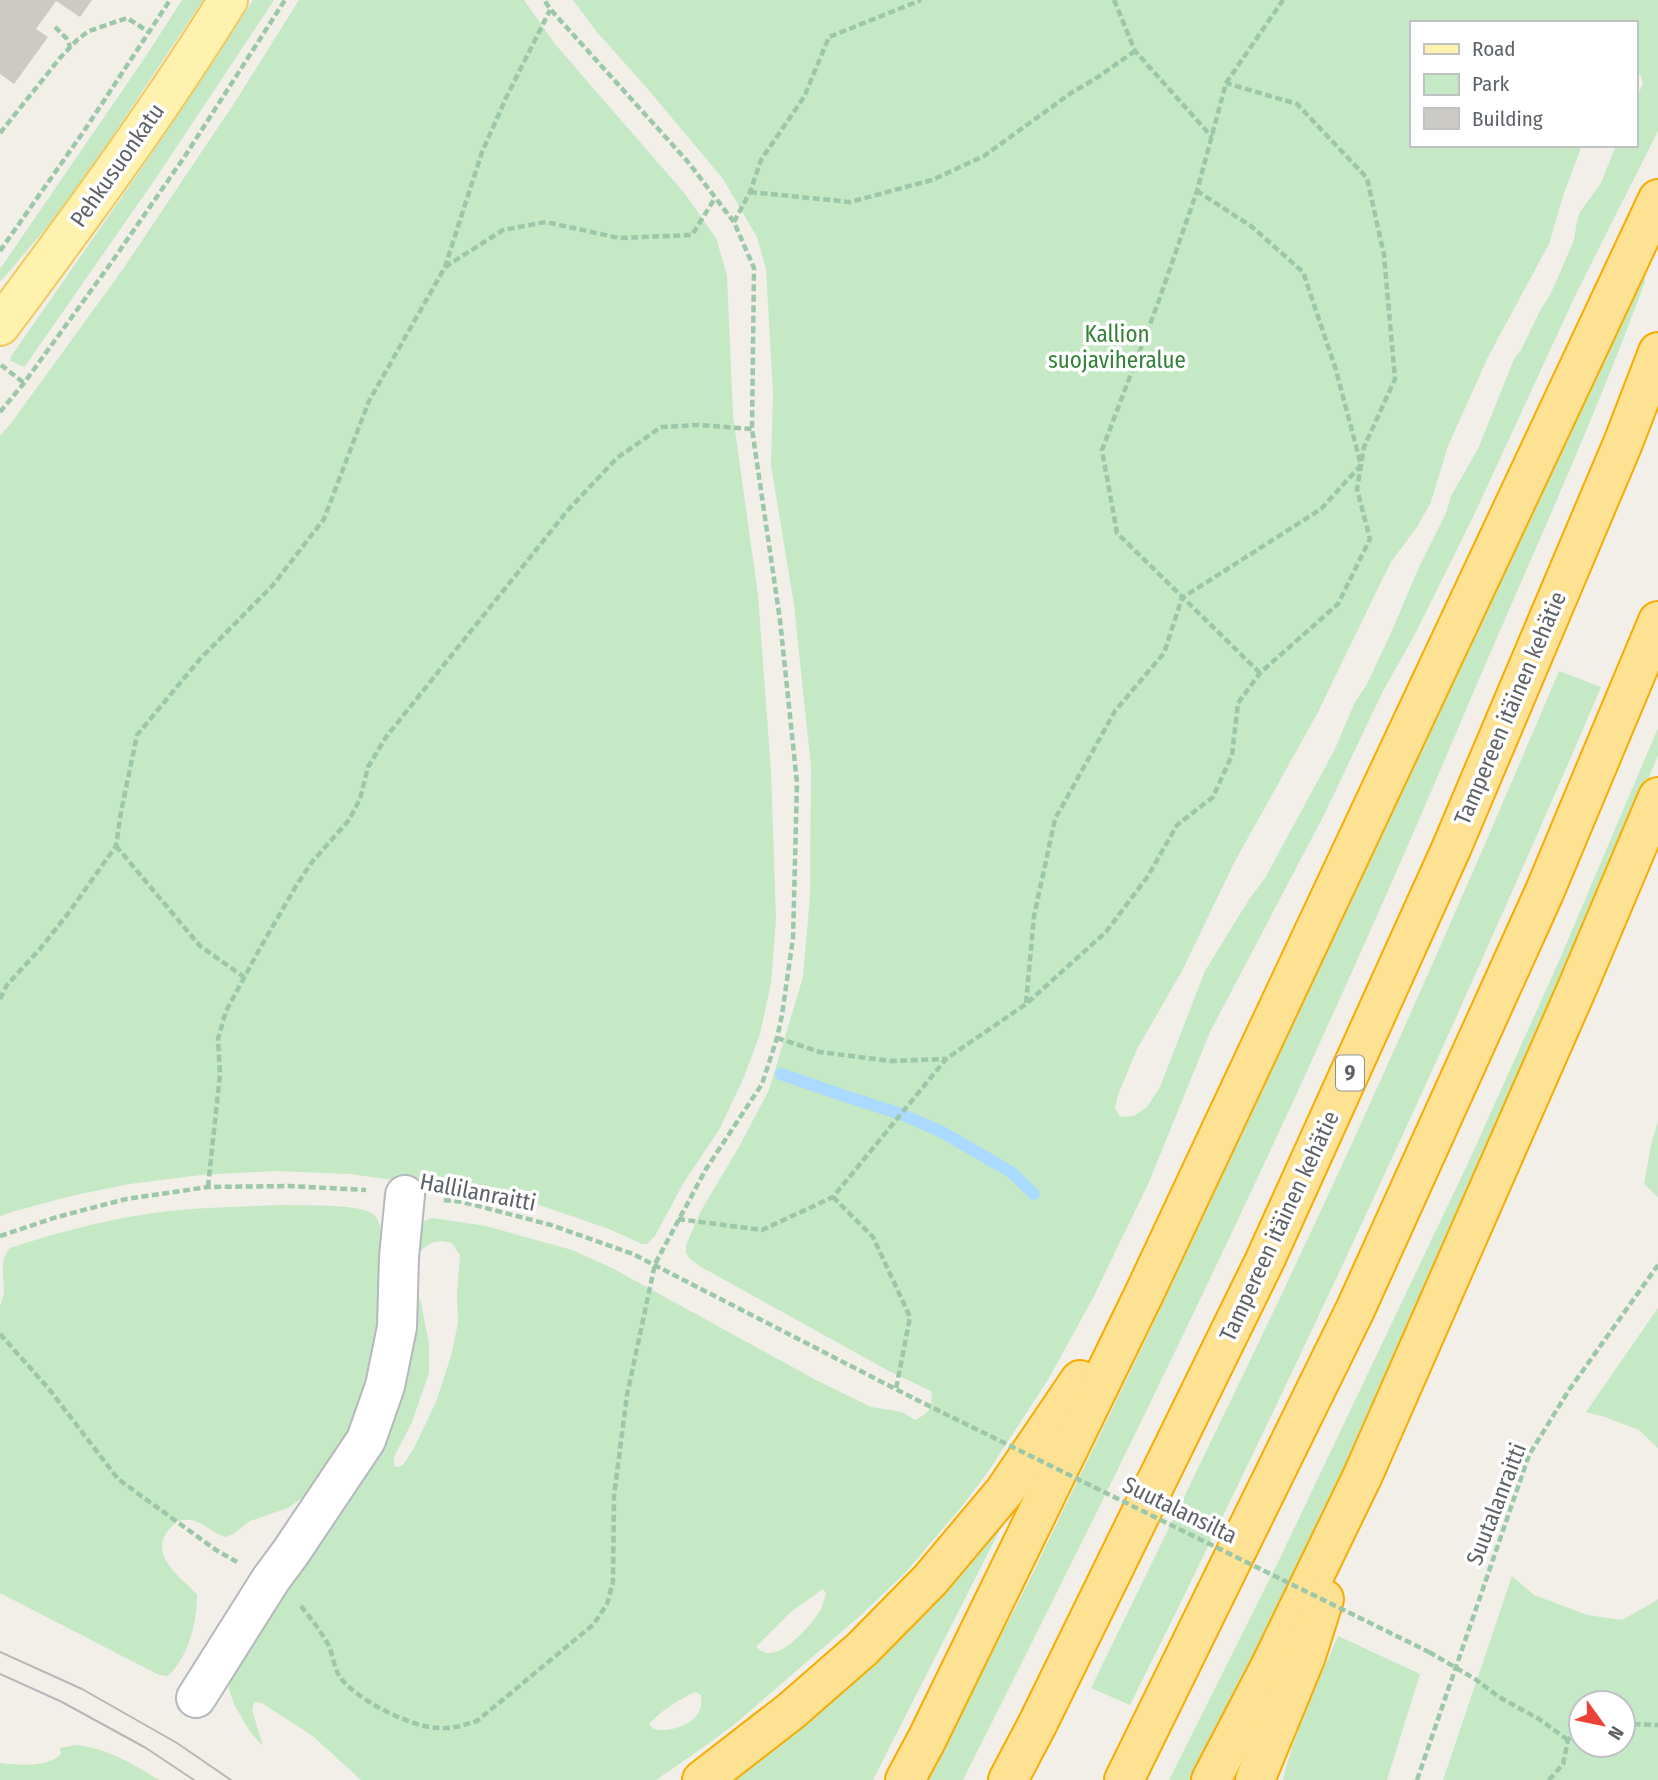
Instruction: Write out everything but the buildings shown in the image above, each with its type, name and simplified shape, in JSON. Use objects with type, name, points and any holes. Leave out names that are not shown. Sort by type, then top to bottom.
[{"type":"highway","points":[[905,1780],[1144,1294],[1658,199]]},
{"type":"highway","name":"Tampereen itäinen kehätie","points":[[1008,1780],[1265,1260],[1451,849],[1623,443],[1658,352]]},
{"type":"highway","points":[[1124,1780],[1355,1310],[1544,893],[1658,621]]},
{"type":"highway","points":[[1211,1780],[1270,1667],[1363,1475],[1573,998],[1658,797]]},
{"type":"highway","points":[[702,1780],[791,1711],[862,1649],[930,1580],[1004,1492],[1074,1389],[1144,1294]]},
{"type":"highway","points":[[1255,1780],[1306,1657],[1363,1475]]},
{"type":"main road","name":"Pehkusuonkatu","points":[[0,326],[149,119],[228,0]]},
{"type":"lane","points":[[196,1698],[271,1579],[366,1440],[385,1386],[397,1327],[399,1257],[405,1195]]},
{"type":"path","points":[[0,251],[84,131],[170,0]]},
{"type":"path","points":[[0,412],[111,263],[185,156],[285,0]]},
{"type":"path","points":[[0,1334],[49,1389],[118,1479],[216,1550],[271,1579],[297,1600],[316,1624],[346,1685],[393,1716],[437,1728],[458,1727],[477,1721],[594,1624],[607,1604],[613,1582],[614,1496],[626,1395],[655,1264],[706,1168],[762,1084],[778,1038],[793,938],[797,783],[780,620],[752,429],[754,268],[734,222],[688,162],[544,0]]},
{"type":"path","points":[[734,222],[750,192],[761,160],[804,97],[829,37],[922,0]]},
{"type":"path","points":[[1114,0],[1135,51],[1212,137]]},
{"type":"path","points":[[1260,673],[1117,533],[1102,450],[1197,191],[1226,83],[1283,0]]},
{"type":"path","points":[[0,999],[7,985],[67,915],[116,846],[137,734],[200,659],[274,585],[324,519],[369,401],[445,267],[482,152],[551,10]]},
{"type":"path","points":[[0,133],[70,47],[89,31],[127,18],[149,32]]},
{"type":"path","points":[[55,27],[67,39],[70,47]]},
{"type":"path","points":[[750,192],[850,202],[932,180],[984,156],[1135,51]]},
{"type":"path","points":[[678,1219],[762,1230],[833,1196],[946,1059],[1026,1004],[1106,932],[1148,876],[1177,825],[1213,797],[1232,755],[1238,703],[1260,673],[1338,604],[1370,539],[1357,489],[1364,447],[1395,379],[1384,255],[1367,178],[1297,104],[1226,83]]},
{"type":"path","points":[[1197,191],[1251,226],[1303,272],[1336,370],[1361,465]]},
{"type":"path","points":[[445,267],[503,230],[546,222],[619,238],[692,235],[715,198]]},
{"type":"path","points":[[0,364],[24,383]]},
{"type":"path","points":[[208,1187],[220,1074],[218,1039],[226,1011],[265,939],[312,862],[349,820],[360,799],[368,767],[386,737],[568,510],[617,458],[661,427],[699,425],[752,429]]},
{"type":"path","points":[[1026,1004],[1034,916],[1055,819],[1115,710],[1164,653],[1182,598],[1321,509],[1361,465]]},
{"type":"path","points":[[116,846],[200,946],[244,977]]},
{"type":"path","points":[[778,1038],[820,1052],[891,1061],[946,1059]]},
{"type":"path","name":"Hallilanraitti","points":[[0,1236],[57,1217],[126,1199],[208,1187],[289,1186],[363,1190],[463,1202],[551,1225],[633,1254],[915,1399]]},
{"type":"path","points":[[833,1196],[873,1237],[910,1317],[896,1389]]},
{"type":"path","name":"Suutalanraitti","points":[[1417,1780],[1529,1455],[1569,1390],[1658,1265]]},
{"type":"path","name":"Suutalansilta","points":[[915,1399],[1429,1652],[1567,1739]]},
{"type":"path","points":[[1637,1724],[1658,1725]]},
{"type":"path","points":[[1549,1780],[1563,1764],[1567,1748]]},
{"type":"green space","points":[[182,0],[203,0],[86,176],[0,282],[0,269]]},
{"type":"green space","points":[[253,0],[274,0],[156,178],[30,359],[24,367],[11,361],[10,358],[142,168]]},
{"type":"green space","points":[[299,0],[524,0],[555,44],[685,194],[716,238],[727,275],[733,416],[758,595],[771,771],[776,919],[771,983],[760,1034],[744,1077],[719,1130],[684,1182],[655,1236],[647,1244],[536,1204],[451,1188],[350,1174],[275,1171],[201,1175],[129,1184],[71,1196],[0,1216],[0,436],[123,269],[235,102]]},
{"type":"green space","name":"Kallion suojaviheralue","points":[[573,0],[1658,0],[1658,131],[1575,296],[1474,515],[1415,634],[1382,693],[1325,813],[1210,1032],[1149,1182],[1093,1298],[1049,1378],[990,1469],[905,1573],[861,1615],[736,1723],[656,1780],[361,1780],[314,1737],[262,1703],[254,1702],[252,1710],[263,1746],[250,1732],[229,1689],[231,1677],[317,1546],[416,1289],[429,1344],[429,1373],[412,1422],[394,1457],[394,1466],[403,1465],[436,1402],[451,1356],[458,1323],[460,1255],[452,1243],[442,1241],[426,1246],[419,1253],[421,1223],[433,1218],[486,1226],[572,1250],[612,1268],[818,1381],[871,1407],[902,1412],[915,1420],[927,1412],[932,1401],[931,1391],[889,1371],[701,1267],[686,1253],[686,1245],[701,1211],[769,1090],[803,977],[810,895],[811,767],[794,605],[771,465],[773,393],[766,269],[757,237],[723,179],[597,32]],"holes":[[[1410,21],[1637,21],[1637,71],[1643,83],[1637,98],[1637,147],[1615,147],[1601,183],[1580,212],[1574,240],[1551,293],[1514,359],[1478,449],[1451,496],[1446,513],[1367,684],[1354,704],[1335,749],[1265,878],[1205,971],[1160,1087],[1147,1107],[1134,1116],[1120,1117],[1115,1108],[1118,1095],[1137,1049],[1182,971],[1235,861],[1317,714],[1391,562],[1417,527],[1431,502],[1448,446],[1488,357],[1549,244],[1581,147],[1410,147]],[[823,1589],[826,1593],[821,1609],[792,1642],[771,1653],[756,1647],[792,1611]],[[695,1692],[701,1695],[701,1706],[688,1723],[667,1730],[653,1729],[649,1724],[670,1706]]]},
{"type":"green space","points":[[1642,276],[1645,282],[1606,382],[1427,802],[1337,1005],[1201,1298],[963,1780],[926,1780],[1026,1587],[1151,1329]]},
{"type":"green space","points":[[1559,671],[1601,687],[1489,944],[1373,1199],[1130,1705],[1091,1688],[1254,1353],[1349,1150],[1456,912]]},
{"type":"green space","points":[[1658,728],[1658,755],[1432,1286],[1192,1780],[1169,1780],[1281,1556],[1469,1161],[1559,961]]},
{"type":"green space","points":[[1658,1121],[1658,1197],[1644,1184]]},
{"type":"green space","points":[[281,1205],[357,1209],[368,1211],[379,1222],[382,1236],[383,1322],[364,1397],[315,1484],[305,1496],[288,1508],[250,1521],[225,1537],[191,1520],[180,1521],[171,1527],[164,1537],[163,1555],[174,1572],[197,1594],[197,1605],[190,1638],[181,1659],[168,1676],[159,1675],[0,1593],[0,1306],[4,1291],[5,1257],[10,1248],[124,1218],[193,1209]]},
{"type":"green space","points":[[1658,1308],[1658,1448],[1639,1430],[1586,1412]]},
{"type":"green space","points":[[1023,1484],[873,1780],[731,1780]]},
{"type":"green space","points":[[1512,1576],[1534,1595],[1587,1615],[1622,1620],[1658,1599],[1658,1780],[1443,1780]]},
{"type":"green space","points":[[1338,1636],[1420,1674],[1387,1780],[1283,1780],[1300,1725]]},
{"type":"green space","points":[[76,1745],[109,1753],[159,1780],[0,1780],[0,1763],[41,1764],[61,1754],[60,1748]]},
{"type":"waterway","points":[[781,1074],[901,1114],[942,1132],[1011,1172],[1034,1194]]},
{"type":"tram line","points":[[0,1652],[82,1689],[177,1743],[231,1780]]},
{"type":"tram line","points":[[0,1674],[62,1702],[146,1748],[194,1780]]}]
